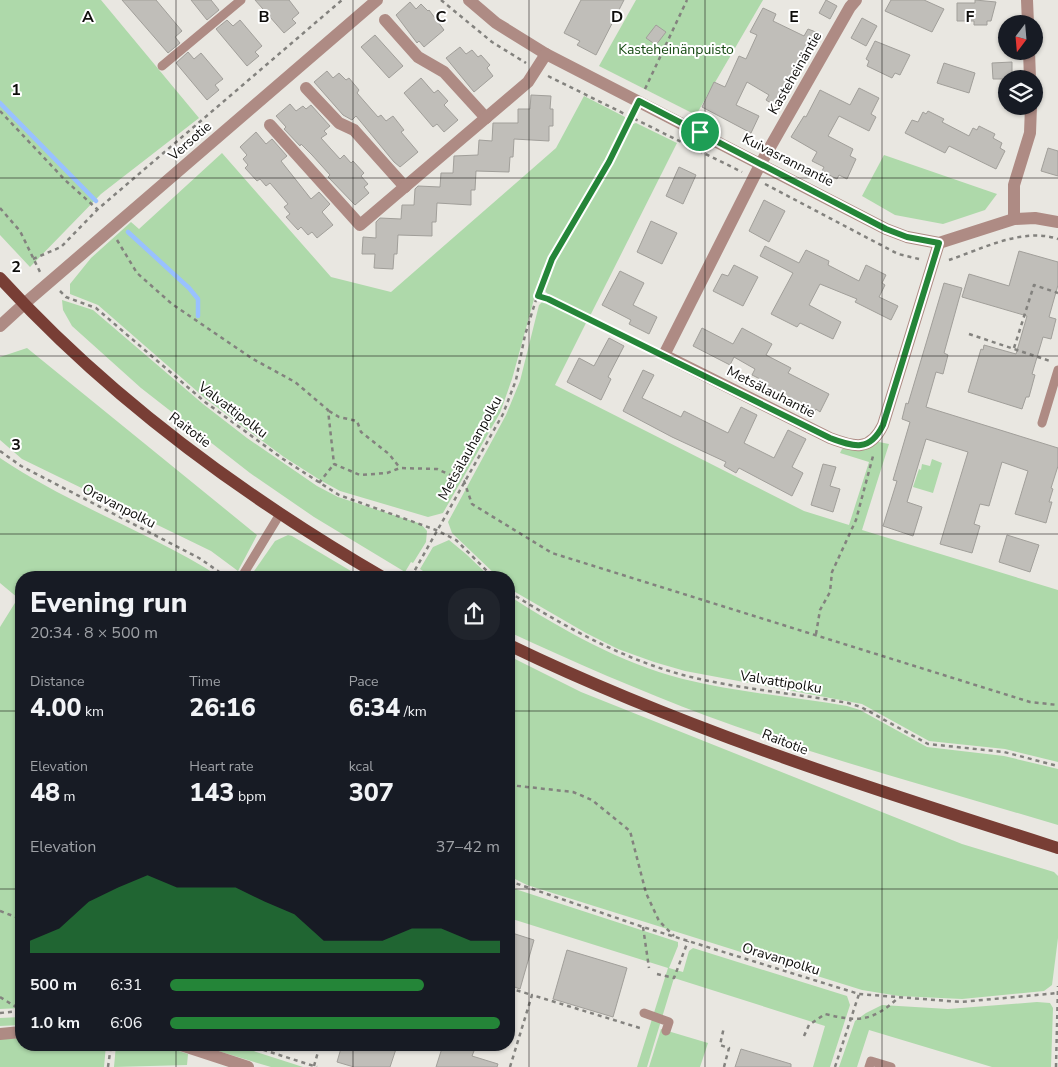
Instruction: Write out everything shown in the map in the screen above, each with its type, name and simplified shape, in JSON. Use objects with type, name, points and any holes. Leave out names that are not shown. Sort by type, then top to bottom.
[{"type":"main road","name":"Raitotie","points":[[0,278],[24,304],[131,404],[244,490],[373,571]]},
{"type":"main road","name":"Raitotie","points":[[515,648],[585,682],[824,773],[1058,848]]},
{"type":"street","name":"Versotie","points":[[0,326],[377,0]]},
{"type":"street","name":"Kuivasrannantie","points":[[469,0],[496,23],[546,54],[886,229],[907,237],[939,243],[1014,219],[1034,218],[1058,222]]},
{"type":"street","name":"Kasteheinäntie","points":[[761,163],[850,7],[856,0]]},
{"type":"street","points":[[1027,0],[1028,15]]},
{"type":"street","points":[[385,20],[418,57],[444,72],[486,118]]},
{"type":"street","points":[[270,125],[360,225],[528,82],[546,54]]},
{"type":"street","points":[[306,88],[339,122],[354,130],[405,187]]},
{"type":"street","points":[[1014,219],[1014,185],[1030,133],[1031,115]]},
{"type":"street","points":[[664,355],[761,163]]},
{"type":"street","points":[[873,440],[883,425],[939,243]]},
{"type":"street","name":"Metsälauhantie","points":[[664,355],[830,438],[854,446],[866,444],[873,440]]},
{"type":"street","points":[[0,1034],[15,1033]]},
{"type":"street","points":[[199,1051],[248,1067]]},
{"type":"lane","points":[[162,66],[240,0]]},
{"type":"lane","points":[[1042,423],[1058,370]]},
{"type":"lane","points":[[245,571],[280,514]]},
{"type":"lane","points":[[644,1013],[669,1022],[666,1030]]},
{"type":"lane","points":[[869,1067],[871,1061],[890,1067]]},
{"type":"path","points":[[33,259],[61,247],[98,209],[342,0]]},
{"type":"path","name":"Metsälauhanpolku","points":[[414,571],[503,414],[516,380],[525,335],[552,259],[609,162],[674,32],[687,0]]},
{"type":"path","points":[[0,111],[65,180],[98,209]]},
{"type":"path","points":[[632,117],[753,178]]},
{"type":"path","name":"Valvattipolku","points":[[0,208],[20,231],[38,270],[66,297],[96,308],[204,402],[248,435],[339,495],[436,530],[456,540],[487,571]]},
{"type":"path","points":[[115,236],[137,273],[172,304],[252,359],[295,382],[339,417],[357,421],[361,432],[389,454],[400,468]]},
{"type":"path","points":[[934,263],[1018,236],[1051,236],[1058,239]]},
{"type":"path","points":[[1014,348],[1034,285],[1058,293]]},
{"type":"path","points":[[538,296],[548,299],[664,355]]},
{"type":"path","points":[[969,334],[1058,364]]},
{"type":"path","points":[[319,483],[334,464],[328,410]]},
{"type":"path","points":[[816,634],[820,610],[830,592],[832,572],[856,520],[872,466],[873,440]]},
{"type":"path","name":"Oravanpolku","points":[[0,452],[21,466],[199,558],[218,571]]},
{"type":"path","points":[[334,464],[360,475],[387,473],[400,468],[437,469],[464,480],[472,504],[552,553],[1030,702],[1058,705]]},
{"type":"path","name":"Valvattipolku","points":[[515,596],[584,636],[616,652],[653,666],[684,675],[848,703],[861,707],[928,744],[1004,752],[1058,766]]},
{"type":"path","points":[[515,786],[573,792],[592,800],[630,832],[646,893],[659,922],[675,937]]},
{"type":"path","name":"Oravanpolku","points":[[515,883],[675,937],[859,994],[961,1002],[1058,993]]},
{"type":"path","points":[[0,911],[15,917]]},
{"type":"path","points":[[644,927],[649,968]]},
{"type":"path","points":[[657,974],[674,978],[688,941]]},
{"type":"path","points":[[1056,1067],[1058,986]]},
{"type":"path","points":[[515,990],[640,1028]]},
{"type":"path","points":[[836,1067],[859,994]]},
{"type":"path","points":[[515,1051],[532,995]]},
{"type":"path","points":[[0,996],[15,1007]]},
{"type":"path","points":[[804,1036],[809,1025],[825,1014],[850,1020],[870,1018],[883,1011],[898,998]]},
{"type":"path","points":[[0,1013],[15,1012]]},
{"type":"path","points":[[724,1027],[720,1045],[729,1048],[724,1067]]},
{"type":"path","points":[[108,1067],[110,1051]]},
{"type":"path","points":[[267,1051],[315,1066],[319,1051]]},
{"type":"path","points":[[510,1067],[515,1051]]},
{"type":"green space","points":[[0,0],[101,0],[199,118],[101,194],[30,267],[0,235]]},
{"type":"green space","name":"Kasteheinänpuisto","points":[[636,0],[763,0],[696,115],[599,66]]},
{"type":"green space","points":[[584,96],[625,117],[626,122],[542,270],[512,379],[500,413],[443,513],[428,517],[340,491],[320,480],[284,457],[206,399],[98,305],[70,294],[70,284],[91,258],[131,222],[139,229],[222,153],[331,277],[391,292],[556,148]]},
{"type":"green space","points":[[636,123],[677,143],[590,316],[549,296],[543,288],[554,260],[633,124]]},
{"type":"green space","points":[[884,155],[997,194],[985,210],[943,224],[895,215],[862,196]]},
{"type":"green space","points":[[62,300],[93,310],[203,404],[247,438],[317,486],[338,497],[421,524],[427,531],[426,542],[413,563],[411,562],[406,571],[403,571],[314,517],[250,473],[141,388],[72,326],[63,310]]},
{"type":"green space","points":[[542,302],[547,302],[587,321],[555,385],[804,511],[849,525],[869,462],[840,453],[842,449],[879,442],[889,444],[862,530],[1058,590],[1058,762],[1005,749],[929,741],[862,704],[685,671],[654,662],[618,649],[586,633],[515,592],[515,571],[492,571],[452,533],[448,522],[506,415],[520,381],[539,305]]},
{"type":"green space","points":[[27,348],[257,535],[238,571],[211,551],[22,459],[0,440],[0,357]]},
{"type":"green space","points":[[0,458],[26,475],[166,546],[210,571],[15,571],[15,596],[0,583]]},
{"type":"green space","points":[[932,459],[942,463],[933,493],[913,487],[922,464],[930,466]]},
{"type":"green space","points":[[288,535],[292,536],[351,571],[254,571],[275,541]]},
{"type":"green space","points":[[449,540],[484,571],[423,571],[420,569],[433,547]]},
{"type":"green space","points":[[515,600],[571,633],[614,655],[660,672],[723,687],[847,706],[860,710],[927,747],[1004,756],[1058,769],[1058,825],[794,746],[707,716],[515,635]]},
{"type":"green space","points":[[15,603],[15,1008],[0,1009],[0,627]]},
{"type":"green space","points":[[515,659],[581,692],[962,844],[1054,872],[1058,876],[1058,938],[1052,985],[1044,991],[962,999],[899,996],[862,990],[527,885],[515,879]]},
{"type":"green space","points":[[515,889],[678,942],[669,968],[683,972],[689,951],[693,948],[847,996],[850,1005],[830,1067],[813,1067],[825,1026],[674,978],[647,1067],[637,1067],[668,968],[515,920]]},
{"type":"green space","points":[[1037,1002],[1050,1003],[1053,1008],[1051,1067],[992,1067],[869,1030],[857,1067],[839,1067],[855,1021],[882,1005],[948,1009]]},
{"type":"green space","points":[[15,1017],[15,1025],[0,1026],[0,1018]]},
{"type":"green space","points":[[661,1029],[708,1043],[700,1067],[649,1067]]},
{"type":"green space","points":[[15,1038],[15,1051],[105,1051],[104,1067],[0,1067],[0,1039]]},
{"type":"green space","points":[[115,1051],[179,1051],[188,1054],[187,1065],[114,1067]]},
{"type":"green space","points":[[218,1051],[254,1051],[303,1067],[271,1067]]},
{"type":"building","points":[[122,0],[156,0],[182,31],[175,37],[180,43],[168,53]]},
{"type":"building","points":[[191,0],[211,0],[219,10],[207,20]]},
{"type":"building","points":[[255,0],[289,0],[299,13],[292,19],[296,23],[284,33]]},
{"type":"building","points":[[581,0],[624,0],[596,55],[577,45],[580,41],[564,33]]},
{"type":"building","points":[[826,0],[837,6],[830,19],[819,13]]},
{"type":"building","points":[[891,0],[924,0],[944,9],[932,32],[885,11]]},
{"type":"building","points":[[975,0],[996,2],[991,21],[987,21],[987,25],[974,25],[974,21],[957,21],[957,3],[975,3]]},
{"type":"building","points":[[410,2],[416,9],[421,4],[429,10],[444,30],[424,47],[419,41],[417,43],[396,15]]},
{"type":"building","points":[[763,8],[776,14],[773,21],[804,36],[808,29],[821,34],[777,107],[766,100],[769,95],[747,82],[736,105],[759,116],[751,133],[702,107],[714,82],[725,87],[739,56],[746,59],[757,35],[750,32]]},
{"type":"building","points":[[862,18],[877,26],[866,46],[851,38]]},
{"type":"building","points":[[227,20],[233,26],[240,20],[262,46],[255,52],[259,56],[247,66],[216,29]]},
{"type":"building","points":[[656,25],[666,32],[656,45],[646,38]]},
{"type":"building","points":[[375,35],[403,66],[389,78],[361,47]]},
{"type":"building","points":[[875,41],[910,55],[900,75],[895,73],[892,78],[867,66],[869,61],[866,59]]},
{"type":"building","points":[[460,47],[466,54],[472,50],[478,57],[481,55],[490,65],[487,68],[493,76],[474,92],[446,58]]},
{"type":"building","points":[[188,52],[194,59],[201,53],[223,79],[215,85],[219,90],[207,100],[176,63]]},
{"type":"building","points":[[1012,62],[1012,70],[998,70],[998,79],[993,79],[992,63]]},
{"type":"building","points":[[944,63],[975,73],[969,93],[937,83]]},
{"type":"building","points":[[327,71],[333,78],[339,73],[346,80],[349,78],[359,90],[357,93],[378,117],[381,115],[386,121],[393,116],[404,130],[401,132],[418,152],[400,167],[394,162],[356,116],[352,120],[343,115],[314,82]]},
{"type":"building","points":[[421,78],[434,93],[438,90],[448,101],[444,105],[458,120],[444,132],[437,124],[433,127],[404,93]]},
{"type":"building","points":[[859,88],[879,98],[871,114],[876,117],[869,131],[839,116],[828,136],[853,149],[850,156],[856,159],[847,179],[839,175],[837,179],[822,171],[824,167],[812,161],[817,152],[791,137],[804,116],[806,117],[820,90],[850,105]]},
{"type":"building","points":[[531,95],[551,96],[550,109],[553,109],[553,126],[549,126],[549,141],[514,139],[513,157],[510,157],[509,172],[476,171],[475,190],[471,190],[471,205],[437,203],[436,222],[432,222],[432,236],[398,235],[397,254],[394,254],[393,269],[374,268],[375,254],[362,254],[363,237],[376,238],[376,222],[380,218],[401,219],[402,205],[414,205],[415,189],[418,186],[440,187],[441,173],[453,173],[454,156],[478,155],[479,140],[492,141],[493,123],[518,123],[518,109],[530,109]]},
{"type":"building","points":[[290,104],[296,111],[303,106],[306,109],[311,105],[330,126],[324,131],[327,134],[321,138],[340,159],[344,155],[351,163],[353,161],[364,173],[361,176],[368,184],[364,187],[369,193],[355,205],[328,177],[330,175],[312,155],[301,144],[300,146],[284,129],[286,127],[276,116]]},
{"type":"building","points":[[928,111],[944,119],[942,122],[969,136],[973,128],[977,130],[979,126],[995,134],[993,138],[1002,143],[1000,148],[1005,151],[996,169],[949,146],[945,153],[905,133],[912,120],[918,122],[923,112],[926,114]]},
{"type":"building","points":[[256,132],[266,144],[272,139],[287,156],[281,161],[311,199],[319,192],[330,204],[322,212],[333,225],[317,238],[312,232],[308,235],[301,227],[298,230],[286,217],[290,214],[284,207],[288,204],[270,183],[266,186],[260,179],[257,181],[245,168],[248,165],[243,159],[247,155],[240,147]]},
{"type":"building","points":[[1048,148],[1058,151],[1058,176],[1041,171]]},
{"type":"building","points":[[679,167],[696,175],[683,204],[666,196]]},
{"type":"building","points":[[764,200],[785,211],[769,242],[749,231]]},
{"type":"building","points":[[651,221],[677,233],[662,264],[637,252]]},
{"type":"building","points":[[765,246],[799,263],[806,250],[829,261],[828,265],[859,281],[866,265],[886,275],[882,283],[885,285],[879,297],[898,306],[891,320],[855,302],[857,299],[820,284],[809,305],[841,322],[833,339],[800,323],[797,327],[771,314],[793,273],[760,256]]},
{"type":"building","points":[[1019,251],[1058,262],[1058,285],[1049,317],[1056,319],[1051,339],[1043,337],[1032,374],[1035,375],[1029,397],[1026,397],[1022,409],[968,392],[981,349],[983,350],[984,345],[1016,354],[1027,316],[962,297],[969,274],[1009,286]]},
{"type":"building","points":[[734,265],[758,277],[743,306],[713,291],[722,274],[728,276]]},
{"type":"building","points":[[620,271],[644,283],[633,305],[657,317],[649,334],[629,324],[631,320],[602,305]]},
{"type":"building","points":[[944,283],[962,288],[944,353],[948,355],[943,374],[936,372],[926,407],[1058,448],[1058,466],[1051,488],[1053,489],[1049,502],[1052,502],[1046,523],[1015,514],[1028,471],[1002,462],[989,506],[980,504],[974,524],[980,526],[972,553],[940,544],[968,452],[926,439],[907,502],[922,507],[913,536],[883,526],[897,481],[893,480],[910,422],[902,419],[906,403],[908,404]]},
{"type":"building","points":[[702,328],[733,344],[742,328],[772,344],[766,355],[791,368],[788,373],[829,394],[820,412],[816,409],[813,414],[758,382],[760,379],[752,375],[755,369],[734,357],[730,365],[693,346]]},
{"type":"building","points":[[609,338],[624,346],[608,377],[611,379],[601,400],[567,382],[579,358],[594,366]]},
{"type":"building","points":[[643,370],[654,375],[642,398],[681,417],[684,411],[728,433],[741,407],[757,415],[744,443],[774,458],[788,430],[806,439],[792,467],[803,473],[792,496],[739,468],[736,473],[724,466],[726,462],[672,437],[623,411]]},
{"type":"building","points":[[823,464],[836,467],[830,486],[840,489],[833,512],[811,505]]},
{"type":"building","points":[[1007,535],[1039,545],[1030,572],[999,562]]},
{"type":"building","points":[[515,934],[534,940],[520,989],[515,987]]},
{"type":"building","points":[[567,950],[627,968],[613,1017],[553,999]]},
{"type":"building","points":[[741,1049],[791,1064],[791,1067],[735,1067]]},
{"type":"building","points":[[340,1051],[395,1051],[390,1067],[354,1067],[337,1062]]},
{"type":"building","points":[[441,1051],[474,1051],[472,1056],[498,1064],[497,1067],[436,1067]]},
{"type":"waterway","points":[[0,103],[96,201]]},
{"type":"waterway","points":[[128,232],[189,288],[198,299],[198,316]]},
{"type":"route","points":[[639,101],[700,132],[886,229],[907,237],[939,243],[883,425],[873,440],[866,444],[854,446],[830,438],[664,355],[548,299],[538,296],[545,271],[609,162],[639,101]]}]
